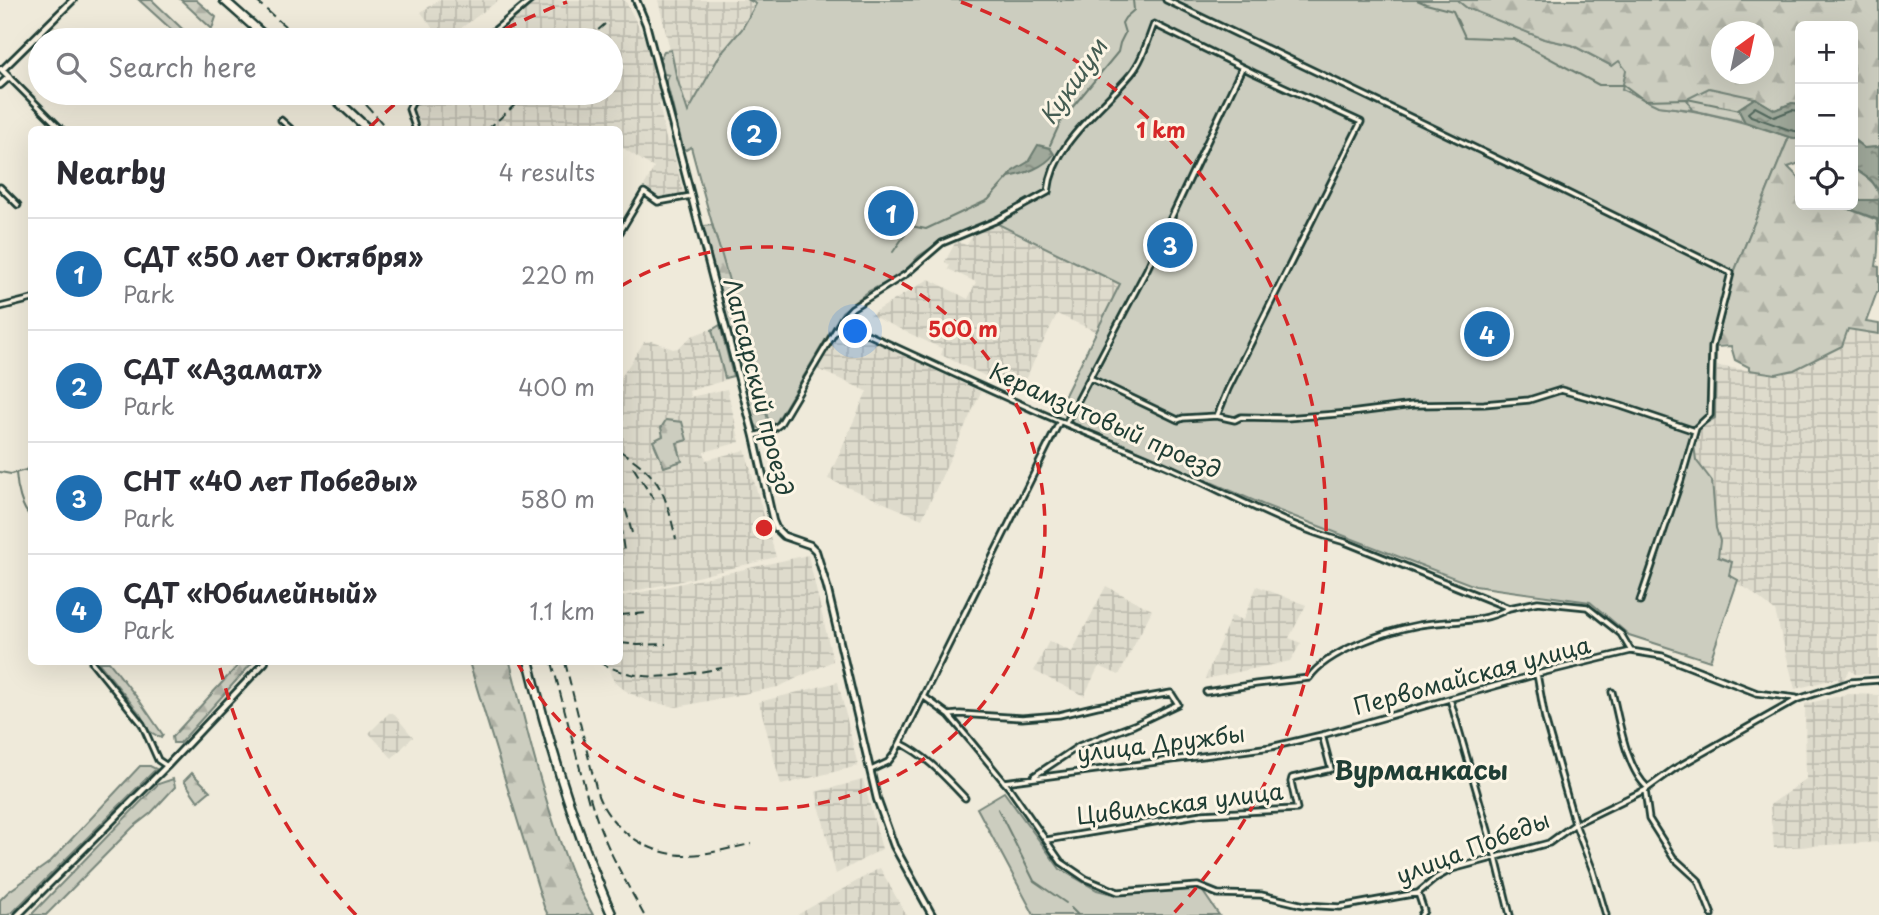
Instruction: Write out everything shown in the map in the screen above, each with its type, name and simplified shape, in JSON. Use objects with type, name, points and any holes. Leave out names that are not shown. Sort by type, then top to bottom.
[{"type":"highway","points":[[224,0],[256,28]]},
{"type":"highway","points":[[342,105],[365,126]]},
{"type":"highway","points":[[530,665],[574,819],[612,915]]},
{"type":"street","points":[[44,28],[73,0]]},
{"type":"street","points":[[497,28],[531,0]]},
{"type":"street","name":"Лапсарский проезд","points":[[636,0],[646,24],[776,528],[784,536],[810,545],[816,551],[877,799],[894,846],[932,915]]},
{"type":"street","points":[[1166,0],[1731,273],[1712,347],[1710,415],[1696,428],[1640,601]]},
{"type":"street","points":[[754,436],[771,431],[780,424],[852,308],[906,274],[942,243],[995,221],[1048,192],[1049,178],[1066,146],[1133,72],[1154,24],[1242,68],[1361,122],[1217,416]]},
{"type":"street","points":[[28,43],[1,69],[28,96]]},
{"type":"street","points":[[1066,424],[1174,214],[1242,68]]},
{"type":"street","points":[[0,85],[9,77]]},
{"type":"street","points":[[37,105],[58,126]]},
{"type":"street","points":[[411,105],[409,109],[415,126]]},
{"type":"street","points":[[281,120],[288,126]]},
{"type":"street","points":[[0,187],[19,205]]},
{"type":"street","points":[[623,227],[644,192],[658,202],[691,196]]},
{"type":"street","points":[[0,307],[28,300]]},
{"type":"street","name":"Керамзитовый проезд","points":[[836,331],[863,332],[1320,535],[1345,542],[1509,608]]},
{"type":"street","points":[[1090,378],[1178,420],[1217,416],[1235,420],[1241,416],[1272,418],[1350,413],[1413,405],[1484,404],[1528,400],[1561,390],[1695,431]]},
{"type":"street","points":[[870,770],[888,762],[900,743],[1060,421]]},
{"type":"street","points":[[1206,692],[1309,678],[1316,667],[1376,636],[1419,625],[1497,615],[1509,608],[1538,602],[1587,607],[1621,634],[1631,652],[1662,656],[1757,693],[1798,699]]},
{"type":"street","name":"Первомайская улица","points":[[1322,735],[1537,674],[1631,652]]},
{"type":"street","points":[[94,665],[142,724],[158,760],[167,766]]},
{"type":"street","points":[[18,915],[167,766],[262,665]]},
{"type":"street","points":[[1537,674],[1545,719],[1575,824],[1606,915]]},
{"type":"street","name":"улица Победы","points":[[923,696],[948,715],[1004,782],[1060,862],[1086,879],[1118,892],[1198,886],[1218,894],[1261,895],[1304,905],[1340,907],[1418,892],[1445,872],[1549,843],[1575,824],[1646,789],[1674,769],[1798,699],[1851,682],[1879,680]]},
{"type":"street","points":[[1612,692],[1626,749],[1646,789],[1649,819],[1673,857],[1698,880],[1712,915]]},
{"type":"street","points":[[948,715],[1022,718],[1059,715],[1171,693],[1178,704],[1079,746],[1032,777]]},
{"type":"street","points":[[1450,699],[1510,915]]},
{"type":"street","name":"улица Дружбы","points":[[1004,782],[1271,747],[1322,735]]},
{"type":"street","name":"Цивильская улица","points":[[1047,840],[1202,814],[1297,809],[1291,780],[1331,769],[1322,735]]},
{"type":"street","points":[[900,743],[928,760],[965,798]]},
{"type":"street","points":[[1418,892],[1424,911],[1421,915]]},
{"type":"shaded area","points":[[439,0],[499,0],[461,28],[432,28],[421,12]]},
{"type":"shaded area","points":[[535,0],[625,0],[648,45],[662,102],[659,103],[665,135],[667,142],[671,142],[683,193],[660,198],[644,186],[654,168],[623,148],[623,126],[512,126],[507,121],[506,126],[419,126],[411,110],[414,105],[623,105],[623,28],[501,28]]},
{"type":"shaded area","points":[[658,0],[749,0],[756,4],[742,29],[720,55],[688,112],[676,75]]},
{"type":"shaded area","points":[[996,223],[1120,284],[1097,332],[1057,314],[1019,392],[941,355],[943,349],[870,315],[929,279],[968,299],[976,282],[948,269],[950,265],[945,262],[956,241],[966,245],[975,233]]},
{"type":"shaded area","points":[[1848,329],[1879,334],[1879,674],[1855,674],[1850,670],[1842,681],[1839,682],[1838,678],[1795,689],[1775,611],[1739,585],[1738,580],[1729,575],[1718,557],[1720,541],[1716,528],[1712,481],[1696,460],[1694,445],[1700,427],[1715,418],[1717,366],[1776,374]]},
{"type":"shaded area","points":[[712,330],[726,380],[689,391],[690,397],[727,389],[740,442],[704,452],[706,460],[745,450],[776,557],[623,593],[623,374],[644,342],[652,341],[673,349],[692,336]]},
{"type":"shaded area","points":[[853,332],[981,392],[922,519],[828,479],[867,391],[817,369],[834,339]]},
{"type":"shaded area","points":[[808,555],[833,661],[778,687],[677,707],[650,702],[629,693],[614,682],[609,665],[623,665],[623,596]]},
{"type":"shaded area","points":[[1106,586],[1152,610],[1119,675],[1099,666],[1084,696],[1034,671],[1049,641],[1072,652]]},
{"type":"shaded area","points":[[1257,586],[1306,605],[1289,638],[1301,643],[1290,661],[1205,679],[1231,616],[1243,620]]},
{"type":"shaded area","points":[[838,682],[858,766],[781,785],[759,702]]},
{"type":"shaded area","points":[[1848,694],[1879,695],[1879,842],[1774,848],[1770,805],[1806,779],[1805,704]]},
{"type":"shaded area","points":[[389,713],[393,713],[413,737],[392,758],[369,733]]},
{"type":"shaded area","points":[[863,780],[882,849],[836,874],[816,792]]},
{"type":"shaded area","points":[[880,868],[906,915],[797,915]]},
{"type":"green space","points":[[139,0],[152,0],[181,28],[170,28]]},
{"type":"green space","points":[[181,0],[196,0],[216,17],[211,28]]},
{"type":"green space","points":[[749,0],[1457,0],[1467,8],[1544,39],[1572,45],[1612,66],[1619,60],[1658,106],[1725,118],[1789,137],[1733,275],[1716,347],[1715,418],[1700,427],[1694,445],[1696,460],[1712,481],[1716,528],[1720,541],[1718,557],[1732,562],[1729,575],[1738,580],[1710,661],[1629,635],[1590,602],[1475,586],[1264,505],[1071,422],[1059,407],[1120,284],[996,223],[994,219],[940,242],[919,256],[900,276],[869,291],[842,312],[774,426],[770,427],[691,147],[686,150],[683,148],[666,80],[669,75],[664,74],[660,58],[664,51],[671,50],[688,112],[720,55],[742,29],[756,4]]},
{"type":"green space","points":[[1457,0],[1879,0],[1879,147],[1864,148],[1858,143],[1858,21],[1795,21],[1795,103],[1775,110],[1755,98],[1687,99],[1692,110],[1658,106],[1622,89],[1626,70],[1619,61],[1612,66],[1572,45],[1544,39],[1467,8]]},
{"type":"green space","points":[[1709,88],[1755,98],[1738,109],[1745,122],[1692,110],[1687,99]]},
{"type":"green space","points":[[1789,137],[1795,138],[1795,165],[1788,167],[1795,174],[1795,210],[1852,210],[1877,220],[1876,266],[1879,267],[1879,292],[1866,322],[1879,324],[1879,334],[1848,329],[1842,346],[1794,370],[1776,374],[1749,370],[1749,367],[1735,360],[1731,346],[1716,347],[1733,275]]},
{"type":"green space","points":[[1858,172],[1877,189],[1879,200],[1860,200]]},
{"type":"green space","points":[[712,225],[770,427],[758,428],[753,421],[703,226]]},
{"type":"green space","points":[[720,325],[733,376],[725,378],[712,330]]},
{"type":"green space","points":[[666,420],[682,422],[687,440],[677,443],[682,461],[664,467],[653,441],[663,436],[661,428]]},
{"type":"green space","points":[[100,665],[111,665],[163,735],[161,738],[149,731],[140,714]]},
{"type":"green space","points":[[238,665],[250,665],[180,743],[173,743],[172,737]]},
{"type":"green space","points":[[470,665],[511,665],[555,828],[575,881],[593,915],[548,915]]},
{"type":"green space","points":[[140,766],[156,769],[15,910],[9,915],[0,915],[0,900],[50,862]]},
{"type":"green space","points":[[192,773],[210,791],[198,801],[184,781]]},
{"type":"green space","points":[[173,779],[175,787],[151,813],[133,827],[46,915],[31,915],[158,784]]},
{"type":"green space","points":[[1004,792],[1060,869],[1097,890],[1116,895],[1201,889],[1219,915],[1034,915],[977,808]]},
{"type":"water","points":[[1755,98],[1775,110],[1795,103],[1795,138],[1745,122],[1738,109]]},
{"type":"water","points":[[1858,143],[1864,148],[1879,147],[1879,191],[1871,180],[1858,171]]},
{"type":"water","points":[[1038,145],[1050,148],[1054,154],[1040,166],[1009,177],[1013,171],[1028,162]]},
{"type":"water","points":[[1858,199],[1879,200],[1879,232],[1877,219],[1853,210],[1858,210]]},
{"type":"waterway","name":"Кукшум","points":[[1050,145],[1061,121],[1118,52],[1125,33],[1122,23],[1134,10],[1133,0]]},
{"type":"waterway","name":"Кукшум","points":[[1417,0],[1453,11],[1465,37],[1514,39],[1599,85],[1624,85],[1644,100],[1687,99],[1740,110]]},
{"type":"waterway","points":[[893,252],[911,226],[926,229],[988,200],[1009,177]]},
{"type":"waterway","points":[[0,472],[11,474],[28,470]]},
{"type":"waterway","points":[[16,473],[22,503],[28,514]]},
{"type":"waterway","points":[[998,809],[1034,881],[1066,903]]},
{"type":"waterway","points":[[1071,908],[1078,915]]},
{"type":"railway","points":[[255,0],[287,28]]},
{"type":"railway","points":[[600,28],[605,24]]},
{"type":"railway","points":[[366,105],[385,126]]},
{"type":"railway","points":[[491,126],[515,105]]},
{"type":"railway","points":[[623,453],[645,469],[660,488],[669,509],[676,539]]},
{"type":"railway","points":[[633,467],[654,500]]},
{"type":"railway","points":[[623,503],[633,537]]},
{"type":"railway","points":[[623,544],[624,551]]},
{"type":"railway","points":[[623,615],[650,613]]},
{"type":"railway","points":[[623,643],[666,644]]},
{"type":"railway","points":[[553,665],[590,807]]},
{"type":"railway","points":[[566,665],[598,796],[612,820],[622,830],[645,845],[672,854],[702,854],[751,844]]},
{"type":"railway","points":[[606,665],[630,674],[659,677],[722,668]]},
{"type":"railway","points":[[590,797],[606,843],[644,915]]},
{"type":"place","name":"СДТ «Азамат»","points":[[754,133]]},
{"type":"place","name":"СДТ «50 лет Октября»","points":[[891,213]]},
{"type":"place","name":"СНТ «40 лет Победы»","points":[[1170,245]]},
{"type":"place","name":"СДТ «Юбилейный»","points":[[1487,334]]},
{"type":"district","name":"Вурманкасы","points":[[1421,771]]}]
